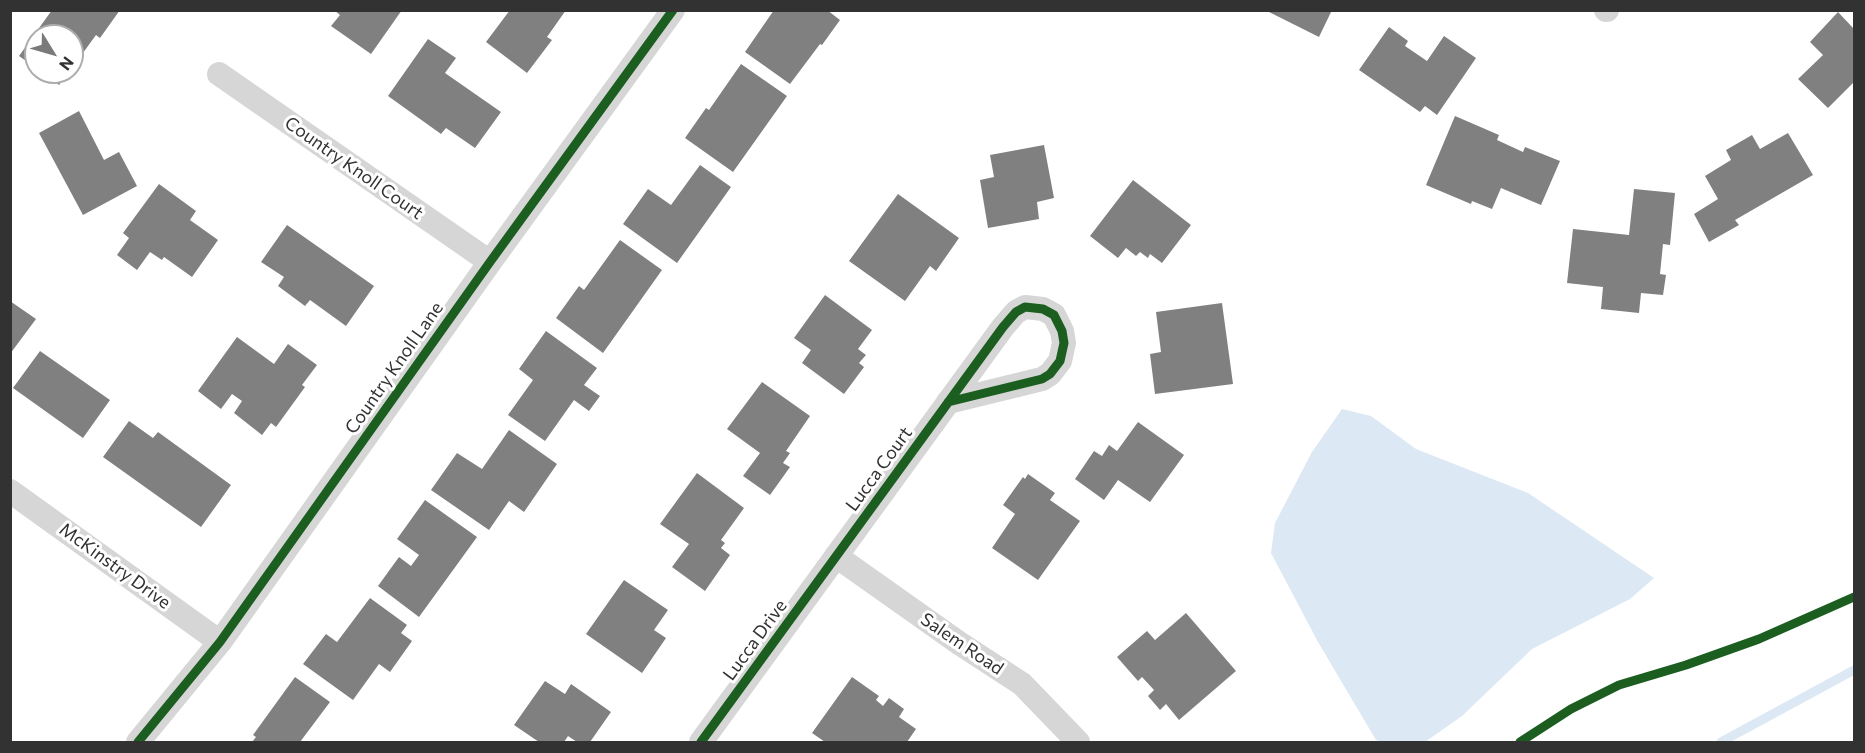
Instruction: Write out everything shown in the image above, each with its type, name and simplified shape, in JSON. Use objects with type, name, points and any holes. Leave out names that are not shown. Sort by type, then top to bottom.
[{"type":"street","name":"Country Knoll Lane","points":[[138,742],[220,642],[490,262],[673,10]]},
{"type":"street","name":"Country Knoll Court","points":[[219,74],[490,262]]},
{"type":"street","name":"Lucca Court","points":[[836,556],[948,402],[1003,327],[1016,312],[1033,307],[1054,315],[1062,331],[1064,343],[1059,361],[1050,374],[1042,379],[948,402]]},
{"type":"street","name":"McKinstry Drive","points":[[10,491],[220,642]]},
{"type":"street","name":"Lucca Drive","points":[[700,742],[836,556]]},
{"type":"street","name":"Salem Road","points":[[836,556],[959,643],[1022,684],[1078,742]]},
{"type":"shaded area","points":[[1342,409],[1371,416],[1416,449],[1528,493],[1654,578],[1630,599],[1532,649],[1462,716],[1425,742],[1376,740],[1318,642],[1271,553],[1275,523],[1312,452]]},
{"type":"building","points":[[52,10],[120,10],[100,38],[96,35],[84,52],[84,24],[42,24]]},
{"type":"building","points":[[334,10],[402,10],[371,54],[331,26],[340,15]]},
{"type":"building","points":[[510,10],[566,10],[547,37],[552,40],[527,73],[486,42]]},
{"type":"building","points":[[774,10],[827,10],[840,20],[790,84],[745,52]]},
{"type":"building","points":[[1265,10],[1332,10],[1319,37]]},
{"type":"building","points":[[1838,12],[1854,29],[1854,82],[1828,108],[1798,79],[1823,55],[1810,42]]},
{"type":"building","points":[[1389,27],[1408,41],[1405,46],[1427,61],[1444,36],[1476,58],[1437,115],[1425,106],[1420,112],[1359,70]]},
{"type":"building","points":[[428,39],[456,58],[445,73],[501,112],[475,148],[446,128],[441,134],[388,96]]},
{"type":"building","points":[[24,49],[24,60],[19,56]]},
{"type":"building","points":[[741,64],[787,96],[733,172],[685,138],[706,108],[709,110]]},
{"type":"building","points":[[79,111],[104,160],[119,152],[137,186],[83,215],[39,133]]},
{"type":"building","points":[[1455,116],[1499,135],[1497,140],[1523,152],[1525,147],[1560,161],[1541,205],[1501,188],[1492,209],[1472,201],[1471,204],[1426,185]]},
{"type":"building","points":[[1788,133],[1813,175],[1735,220],[1739,225],[1709,242],[1694,214],[1718,199],[1705,176],[1731,160],[1726,150],[1752,135],[1760,149]]},
{"type":"building","points":[[1044,145],[1054,198],[1037,202],[1039,219],[988,228],[980,180],[994,177],[990,155]]},
{"type":"building","points":[[700,165],[731,187],[677,263],[623,224],[648,189],[671,205]]},
{"type":"building","points":[[1133,180],[1191,225],[1162,263],[1150,254],[1148,258],[1140,252],[1136,256],[1126,248],[1118,258],[1090,236]]},
{"type":"building","points":[[159,184],[196,211],[190,220],[218,240],[192,277],[164,257],[162,260],[150,252],[137,270],[117,255],[129,238],[123,233]]},
{"type":"building","points":[[1634,189],[1675,193],[1670,245],[1663,244],[1660,274],[1666,275],[1663,295],[1641,293],[1639,313],[1601,309],[1603,287],[1567,283],[1573,229],[1629,235]]},
{"type":"building","points":[[898,194],[959,238],[936,271],[930,266],[905,301],[849,261]]},
{"type":"building","points":[[287,225],[374,286],[346,326],[310,300],[305,306],[278,286],[284,277],[261,262]]},
{"type":"building","points":[[620,240],[662,270],[603,353],[556,318],[579,286],[584,290]]},
{"type":"building","points":[[825,295],[872,330],[858,349],[866,355],[859,363],[864,367],[844,394],[802,363],[811,350],[794,338]]},
{"type":"building","points":[[10,301],[36,319],[10,354]]},
{"type":"building","points":[[1222,303],[1233,384],[1155,394],[1150,354],[1161,352],[1156,312]]},
{"type":"building","points":[[546,331],[597,368],[584,385],[600,396],[589,411],[574,400],[545,441],[508,415],[533,380],[519,369]]},
{"type":"building","points":[[237,337],[274,364],[288,344],[317,365],[302,385],[305,387],[276,427],[271,423],[262,435],[234,413],[242,401],[232,394],[221,409],[198,391]]},
{"type":"building","points":[[40,351],[110,400],[83,438],[13,388]]},
{"type":"building","points":[[762,382],[810,416],[786,451],[790,453],[783,463],[790,467],[770,495],[743,476],[760,453],[727,429]]},
{"type":"building","points":[[129,421],[153,438],[158,432],[231,485],[201,527],[103,457]]},
{"type":"building","points":[[1138,422],[1184,455],[1150,502],[1118,480],[1104,500],[1075,479],[1094,451],[1102,456],[1109,445],[1117,451]]},
{"type":"building","points":[[509,430],[557,464],[524,512],[509,501],[489,530],[431,490],[457,453],[482,469]]},
{"type":"building","points":[[697,473],[744,508],[721,540],[725,543],[721,548],[730,555],[705,591],[672,567],[689,544],[660,524]]},
{"type":"building","points":[[1028,474],[1055,493],[1050,500],[1080,521],[1038,580],[992,548],[1015,514],[1003,505],[1023,477],[1025,479]]},
{"type":"building","points":[[425,500],[477,537],[419,617],[378,586],[399,557],[411,566],[419,555],[397,539]]},
{"type":"building","points":[[624,580],[668,610],[654,630],[666,638],[642,673],[586,634]]},
{"type":"building","points":[[370,598],[407,625],[401,633],[412,641],[390,672],[379,664],[353,700],[303,664],[326,634],[337,642]]},
{"type":"building","points":[[1186,613],[1236,671],[1179,720],[1166,704],[1160,710],[1148,696],[1154,690],[1142,677],[1138,681],[1117,657],[1147,631],[1155,640]]},
{"type":"building","points":[[295,677],[330,702],[300,742],[252,742],[256,737],[253,735]]},
{"type":"building","points":[[852,677],[879,696],[876,700],[883,706],[889,698],[904,709],[899,717],[916,729],[907,742],[825,742],[812,733]]},
{"type":"building","points":[[545,681],[565,694],[571,684],[611,712],[590,742],[577,742],[568,736],[564,742],[539,742],[514,725]]},
{"type":"waterway","points":[[1721,742],[1854,670]]},
{"type":"cycle path","points":[[138,742],[220,642],[490,262],[673,10]]},
{"type":"cycle path","points":[[701,742],[1003,327],[1016,312],[1025,307],[1043,309],[1054,315],[1062,331],[1064,343],[1060,361],[1050,374],[1042,379],[948,402]]},
{"type":"cycle path","points":[[1520,742],[1571,709],[1619,685],[1686,665],[1759,639],[1854,597]]}]
